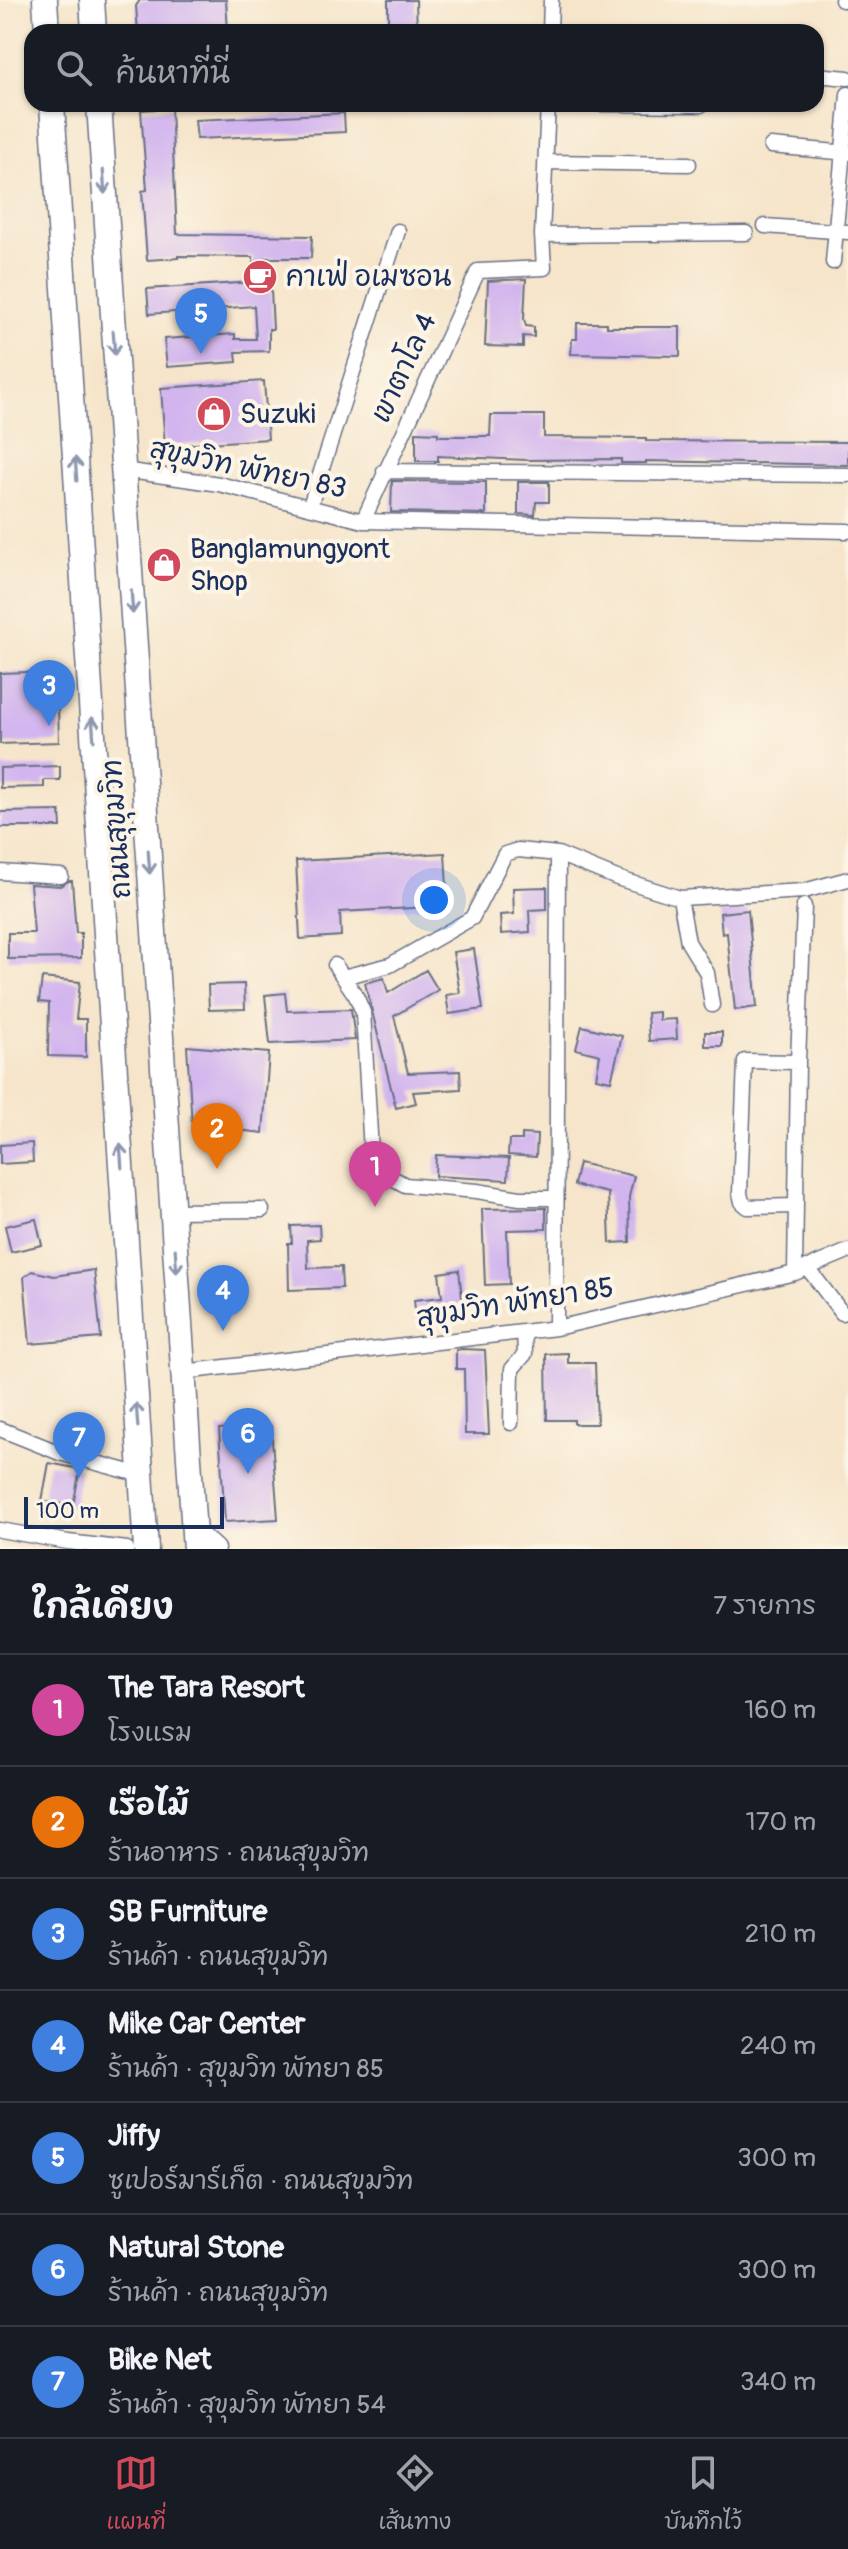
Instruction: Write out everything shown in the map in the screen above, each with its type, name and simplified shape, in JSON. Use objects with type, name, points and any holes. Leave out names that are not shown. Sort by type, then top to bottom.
[{"type":"highway","points":[[45,0],[46,24]]},
{"type":"highway","points":[[92,0],[94,24]]},
{"type":"highway","name":"ถนนสุขุมวิท","points":[[53,112],[146,1549]]},
{"type":"highway","name":"ถนนสุขุมวิท","points":[[100,112],[195,1540]]},
{"type":"street","points":[[550,24],[551,0]]},
{"type":"street","points":[[824,76],[848,78]]},
{"type":"street","points":[[833,262],[842,231],[848,94]]},
{"type":"street","name":"เขาตาโล 4","points":[[363,521],[478,271],[544,268],[542,235],[548,112]]},
{"type":"street","points":[[771,146],[845,153]]},
{"type":"street","points":[[545,162],[689,164]]},
{"type":"street","points":[[765,226],[842,231]]},
{"type":"street","points":[[310,506],[398,231]]},
{"type":"street","points":[[542,235],[746,233]]},
{"type":"street","name":"สุขุมวิท พัทยา 83","points":[[123,470],[219,484],[363,521],[848,531]]},
{"type":"street","points":[[384,471],[848,475]]},
{"type":"street","points":[[556,1198],[520,1198],[405,1185],[375,1168],[371,1152],[363,1012],[339,971],[390,965],[472,918],[505,854],[518,850],[558,854],[617,878],[680,898],[804,891],[848,879]]},
{"type":"street","points":[[556,1328],[558,854]]},
{"type":"street","points":[[0,872],[61,876]]},
{"type":"street","points":[[680,898],[688,942],[707,973],[712,1005]]},
{"type":"street","points":[[804,906],[795,1206],[801,1270],[842,1313]]},
{"type":"street","points":[[795,1206],[748,1207],[742,1202],[740,1193],[745,1061],[798,1062]]},
{"type":"street","points":[[173,1211],[262,1210]]},
{"type":"street","name":"สุขุมวิท พัทยา 85","points":[[183,1372],[556,1328],[801,1270],[848,1251]]},
{"type":"street","points":[[511,1423],[512,1369],[525,1354],[524,1332]]},
{"type":"street","points":[[0,1429],[60,1453],[141,1475]]},
{"type":"street","points":[[0,1530],[127,1549]]},
{"type":"street","points":[[195,1540],[215,1549]]},
{"type":"building","points":[[140,0],[226,0],[228,24],[137,24],[136,6]]},
{"type":"building","points":[[388,0],[416,0],[417,24],[388,24]]},
{"type":"building","points":[[141,112],[171,112],[177,234],[312,236],[311,258],[265,258],[273,329],[269,329],[269,351],[236,352],[237,362],[167,367],[164,339],[235,334],[235,339],[256,339],[254,306],[149,314],[147,289],[254,282],[253,257],[178,256],[147,260],[142,191],[147,190]]},
{"type":"building","points":[[344,113],[345,132],[197,139],[195,120]]},
{"type":"building","points":[[526,279],[524,319],[526,326],[534,327],[534,337],[523,336],[523,347],[485,346],[488,281]]},
{"type":"building","points":[[577,323],[607,323],[607,327],[680,327],[680,356],[571,354],[572,339],[577,339]]},
{"type":"building","name":"Suzuki","points":[[264,381],[268,439],[165,446],[161,388]]},
{"type":"building","points":[[491,415],[544,415],[544,437],[848,442],[848,465],[621,463],[621,459],[527,460],[438,456],[438,461],[416,461],[416,432],[438,433],[438,436],[490,436]]},
{"type":"building","points":[[392,481],[486,482],[486,514],[391,512]]},
{"type":"building","points":[[518,482],[549,482],[549,502],[536,502],[535,515],[518,514]]},
{"type":"building","points":[[57,671],[59,742],[0,744],[0,673]]},
{"type":"building","points":[[60,766],[60,780],[44,780],[44,787],[0,788],[0,768]]},
{"type":"building","points":[[60,811],[61,827],[0,827],[0,812]]},
{"type":"building","points":[[445,853],[448,906],[340,912],[341,936],[300,939],[296,861]]},
{"type":"building","points":[[72,881],[76,933],[81,933],[81,958],[8,959],[8,933],[34,933],[30,884],[60,886]]},
{"type":"building","points":[[547,887],[547,909],[529,910],[530,932],[501,934],[500,915],[514,914],[513,888]]},
{"type":"building","points":[[748,910],[757,1007],[735,1010],[727,933],[722,934],[720,913]]},
{"type":"building","points":[[474,949],[483,1009],[449,1014],[446,995],[460,993],[453,952]]},
{"type":"building","points":[[426,970],[438,990],[394,1016],[408,1073],[460,1071],[461,1089],[413,1092],[416,1103],[396,1108],[365,983],[384,978],[388,993]]},
{"type":"building","points":[[42,978],[80,982],[76,1019],[86,1019],[86,1057],[48,1056],[49,1003],[39,1002]]},
{"type":"building","points":[[244,984],[245,1009],[209,1010],[208,985]]},
{"type":"building","points":[[285,993],[287,1011],[351,1009],[355,1040],[270,1044],[265,995]]},
{"type":"building","points":[[659,1012],[659,1020],[676,1019],[677,1039],[649,1041],[647,1013]]},
{"type":"building","points":[[582,1026],[622,1036],[611,1081],[596,1078],[600,1055],[576,1049]]},
{"type":"building","points":[[705,1032],[722,1032],[722,1046],[705,1046]]},
{"type":"building","points":[[187,1046],[269,1053],[263,1133],[192,1125]]},
{"type":"building","points":[[522,1134],[537,1135],[536,1157],[508,1155],[509,1140],[522,1140]]},
{"type":"building","points":[[32,1143],[33,1162],[0,1164],[0,1145]]},
{"type":"building","points":[[436,1155],[509,1158],[508,1180],[435,1176]]},
{"type":"building","points":[[579,1163],[634,1176],[629,1197],[630,1242],[610,1243],[608,1193],[574,1185]]},
{"type":"building","points":[[546,1208],[546,1229],[507,1230],[509,1284],[485,1285],[482,1209]]},
{"type":"building","points":[[36,1219],[42,1245],[11,1252],[5,1226]]},
{"type":"building","points":[[319,1225],[320,1239],[307,1240],[308,1268],[341,1267],[342,1288],[289,1290],[288,1243],[292,1243],[291,1226]]},
{"type":"building","points":[[94,1270],[101,1338],[30,1344],[24,1277],[32,1271],[54,1276]]},
{"type":"building","points":[[459,1270],[464,1315],[416,1320],[414,1300],[442,1297],[439,1273]]},
{"type":"building","points":[[456,1350],[485,1350],[489,1434],[465,1434],[464,1369],[456,1369]]},
{"type":"building","points":[[568,1353],[568,1363],[595,1363],[597,1424],[547,1420],[546,1354]]},
{"type":"building","points":[[271,1426],[278,1519],[225,1522],[219,1429]]},
{"type":"building","points":[[49,1463],[80,1469],[73,1506],[42,1501]]},
{"type":"place","name":"คาเฟ่ อเมซอน","points":[[260,277]]},
{"type":"place","name":"Jiffy","points":[[201,354]]},
{"type":"place","name":"Suzuki","points":[[214,414]]},
{"type":"place","name":"Banglamungyont Shop","points":[[164,565]]},
{"type":"place","name":"SB Furniture","points":[[49,726]]},
{"type":"place","name":"เรือไม้","points":[[217,1169]]},
{"type":"place","name":"The Tara Resort","points":[[375,1207]]},
{"type":"place","name":"Mike Car Center","points":[[223,1331]]},
{"type":"place","name":"Natural Stone","points":[[248,1474]]},
{"type":"place","name":"Bike Net","points":[[79,1478]]}]
